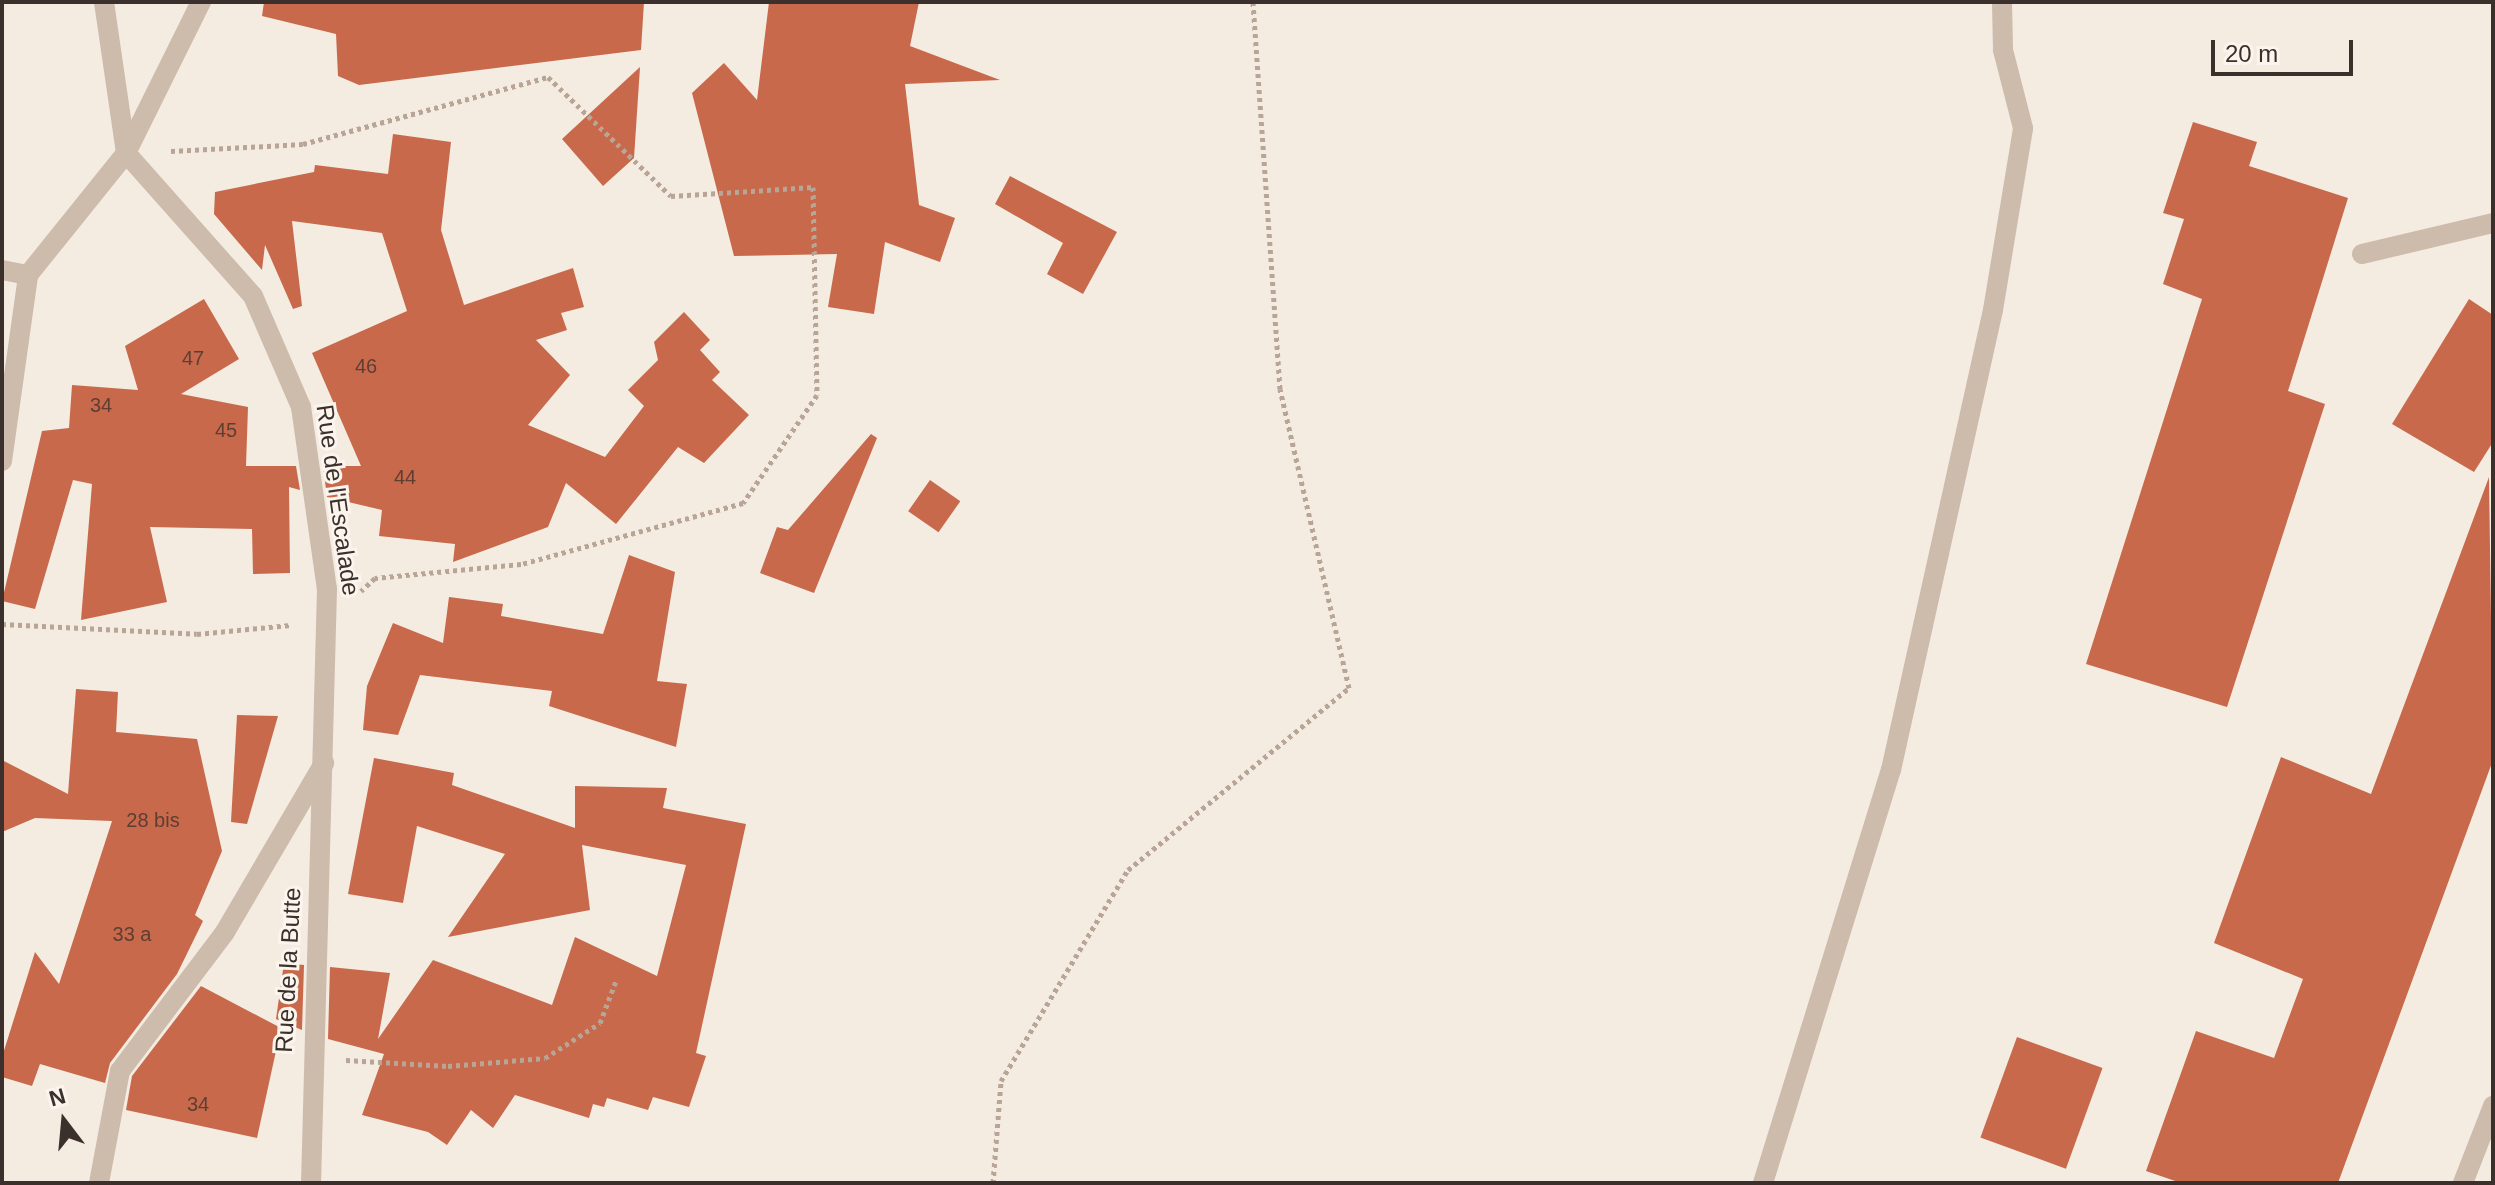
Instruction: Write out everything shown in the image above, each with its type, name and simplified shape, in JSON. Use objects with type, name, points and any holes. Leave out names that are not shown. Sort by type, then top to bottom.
[{"type":"street","points":[[104,2],[126,153]]},
{"type":"street","points":[[2,461],[28,275],[126,153],[201,2]]},
{"type":"street","points":[[1763,1183],[1891,770],[1993,310],[2023,128],[2003,50],[2002,2]]},
{"type":"street","name":"Rue de l'Escalade","points":[[99,1183],[120,1071],[225,932],[326,759],[327,622],[301,407],[253,296],[126,153]]},
{"type":"street","points":[[2362,254],[2493,223]]},
{"type":"street","points":[[2,270],[28,275]]},
{"type":"street","name":"Rue de la Butte","points":[[311,1183],[309,1057],[326,759]]},
{"type":"street","points":[[2463,1183],[2493,1106]]},
{"type":"path","points":[[993,1183],[1001,1081],[1128,870],[1349,688],[1280,389],[1253,2]]},
{"type":"path","points":[[2,624],[197,634],[327,622],[375,578],[521,564],[743,503],[817,395],[813,187],[671,196],[548,77],[303,144],[126,153]]},
{"type":"path","points":[[309,1057],[448,1066],[545,1058],[600,1023],[617,978]]},
{"type":"building","points":[[264,2],[644,2],[641,50],[359,85],[338,76],[336,34],[262,16]]},
{"type":"building","points":[[769,2],[919,2],[910,46],[1000,80],[905,84],[919,205],[955,218],[940,262],[885,242],[874,314],[828,307],[837,254],[734,256],[692,93],[724,63],[757,100]]},
{"type":"building","points":[[640,67],[634,158],[603,186],[562,139]]},
{"type":"building","points":[[2193,122],[2257,142],[2249,166],[2348,198],[2288,391],[2325,404],[2227,707],[2086,664],[2202,299],[2163,284],[2184,219],[2163,213]]},
{"type":"building","points":[[393,134],[451,142],[441,230],[464,305],[573,268],[584,307],[561,313],[567,330],[536,340],[570,375],[528,425],[605,457],[644,406],[628,390],[658,360],[654,342],[684,312],[710,340],[700,350],[720,372],[712,380],[749,415],[704,463],[678,447],[616,524],[566,483],[548,527],[453,562],[455,544],[379,536],[382,510],[327,497],[323,466],[361,466],[312,353],[407,311],[382,233],[292,221],[302,306],[293,309],[265,245],[262,270],[214,214],[215,192],[314,172],[315,165],[388,174]]},
{"type":"building","points":[[1010,176],[1117,232],[1083,294],[1047,274],[1063,243],[995,204]]},
{"type":"building","points":[[204,299],[239,359],[181,394],[248,407],[246,466],[296,466],[300,490],[289,487],[290,573],[253,574],[252,529],[150,527],[167,602],[81,620],[92,484],[73,480],[35,609],[2,601],[42,431],[69,428],[72,385],[138,390],[125,346]]},
{"type":"building","points":[[2469,299],[2493,315],[2493,442],[2474,472],[2392,424]]},
{"type":"building","points":[[871,434],[877,438],[814,593],[760,573],[777,527],[788,530]]},
{"type":"building","points":[[2489,477],[2493,760],[2338,1183],[2181,1183],[2146,1171],[2196,1031],[2274,1058],[2303,979],[2214,943],[2281,757],[2371,794]]},
{"type":"building","points":[[930,480],[960,501],[939,532],[908,511]]},
{"type":"building","points":[[629,555],[675,572],[657,681],[687,684],[676,747],[549,706],[552,691],[420,675],[398,735],[363,730],[367,686],[393,623],[443,643],[449,597],[503,604],[501,616],[603,634]]},
{"type":"building","points":[[76,689],[118,692],[116,732],[197,739],[222,851],[195,915],[203,921],[177,974],[110,1063],[105,1083],[40,1064],[32,1086],[2,1077],[2,1057],[35,952],[59,984],[112,821],[35,818],[2,832],[2,760],[68,794]]},
{"type":"building","points":[[237,715],[278,716],[247,824],[231,822]]},
{"type":"building","points":[[374,758],[454,773],[452,785],[575,828],[575,786],[667,788],[663,808],[746,824],[696,1053],[706,1056],[689,1107],[653,1097],[648,1110],[607,1098],[604,1107],[593,1104],[589,1118],[515,1095],[493,1128],[471,1110],[447,1145],[428,1132],[362,1115],[384,1054],[328,1039],[330,967],[390,973],[378,1039],[433,960],[552,1005],[575,937],[657,976],[686,865],[582,845],[590,910],[448,937],[505,854],[417,826],[403,903],[348,894]]},
{"type":"building","points":[[284,963],[304,965],[302,1030],[276,1019]]},
{"type":"building","points":[[201,986],[281,1028],[257,1138],[126,1110],[132,1076]]},
{"type":"building","points":[[2017,1037],[2103,1068],[2066,1169],[1980,1138]]}]
